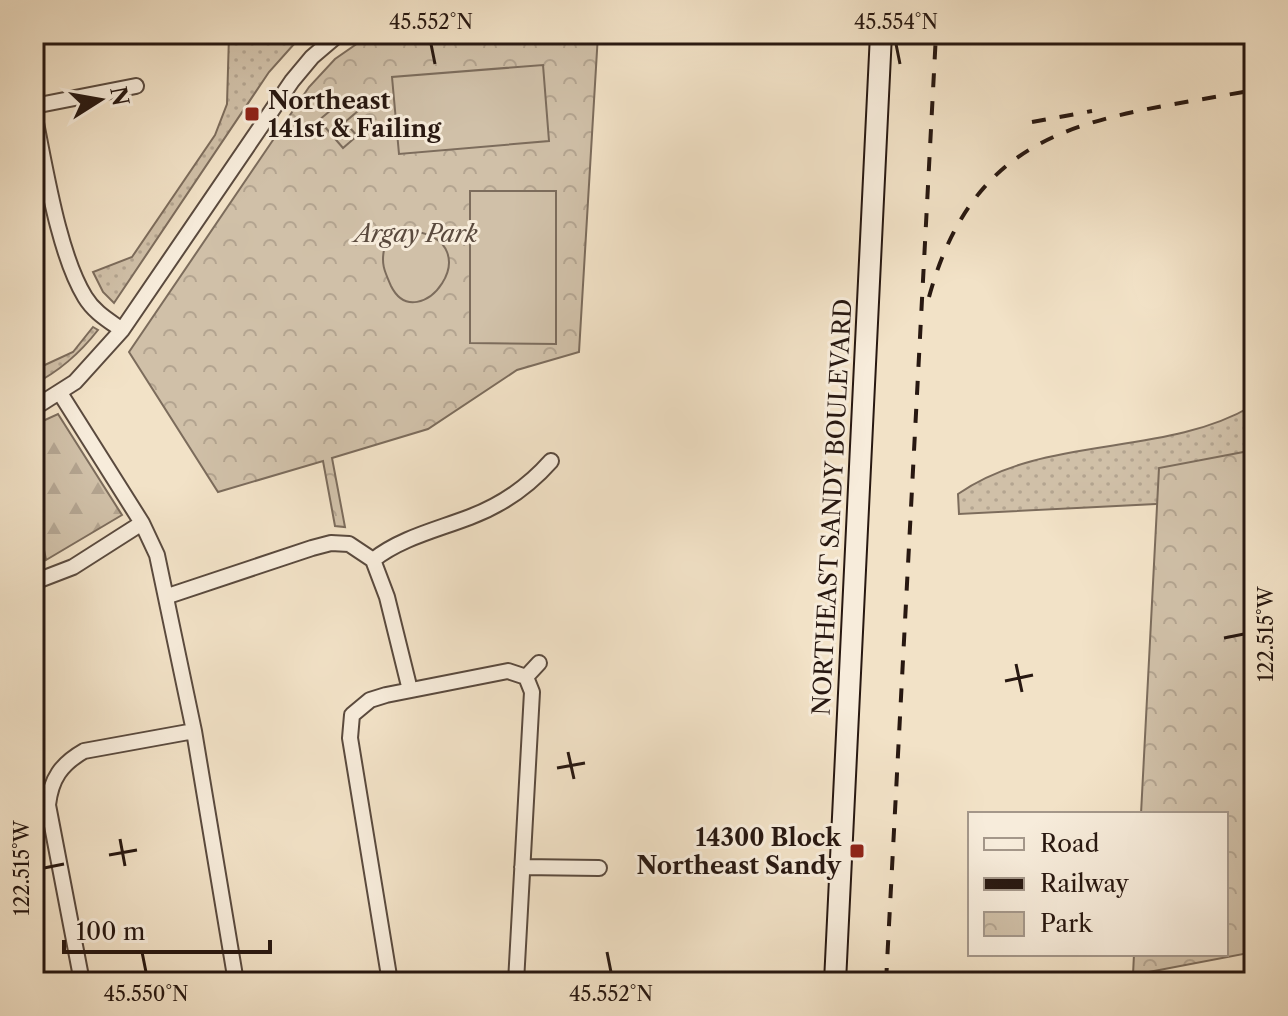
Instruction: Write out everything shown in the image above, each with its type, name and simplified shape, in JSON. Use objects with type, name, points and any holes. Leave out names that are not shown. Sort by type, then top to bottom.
[{"type":"main road","name":"NORTHEAST SANDY BOULEVARD","points":[[835,982],[881,34]]},
{"type":"street","points":[[34,408],[60,393],[89,368],[122,330],[292,81],[312,57],[339,34]]},
{"type":"street","points":[[34,106],[136,86]]},
{"type":"street","points":[[34,113],[56,214],[78,282],[98,313],[122,330]]},
{"type":"street","points":[[60,393],[142,523],[157,555],[194,731],[236,982]]},
{"type":"street","points":[[373,560],[424,532],[471,517],[505,501],[531,484],[551,461]]},
{"type":"street","points":[[34,582],[73,567],[142,523]]},
{"type":"street","points":[[168,596],[331,543],[349,544],[373,560],[387,597],[410,690]]},
{"type":"street","points":[[526,677],[539,663]]},
{"type":"street","points":[[390,982],[350,738],[352,715],[370,700],[508,671],[526,677],[532,692],[516,982]]},
{"type":"street","points":[[82,982],[48,805],[53,767],[84,751],[194,731]]},
{"type":"street","points":[[522,867],[599,868]]},
{"type":"green space","points":[[303,34],[269,72],[114,303],[103,292],[93,272],[132,257],[215,135],[227,104],[229,35]]},
{"type":"green space","name":"Argay Park","points":[[371,34],[598,34],[579,352],[517,370],[428,429],[332,458],[345,527],[335,526],[323,461],[218,492],[129,352],[309,87],[335,59]]},
{"type":"green space","points":[[543,65],[549,141],[399,154],[392,77]]},
{"type":"green space","points":[[348,96],[359,110],[345,122],[357,136],[343,148],[319,120]]},
{"type":"green space","points":[[470,191],[556,191],[556,344],[470,343]]},
{"type":"green space","points":[[413,231],[436,239],[447,252],[448,268],[442,283],[431,295],[417,302],[403,300],[391,286],[383,260],[384,250]]},
{"type":"green space","points":[[93,327],[98,330],[77,354],[34,384],[34,370],[73,352]]},
{"type":"green space","points":[[1252,406],[1254,499],[959,514],[958,494],[992,475],[1028,462],[1181,433],[1217,422]]},
{"type":"green space","points":[[58,414],[122,515],[46,560],[34,499],[34,425]]},
{"type":"green space","points":[[1254,450],[1254,952],[1133,975],[1134,956],[1228,956],[1228,812],[1141,812],[1159,468]]},
{"type":"railway","points":[[886,982],[936,34]]},
{"type":"railway","points":[[929,297],[951,238],[979,194],[1013,161],[1052,138],[1096,121],[1254,90]]},
{"type":"railway","points":[[1032,122],[1092,111]]},
{"type":"place","name":"Northeast 141st & Failing","points":[[252,114]]},
{"type":"place","name":"14300 Block Northeast Sandy","points":[[857,851]]}]
